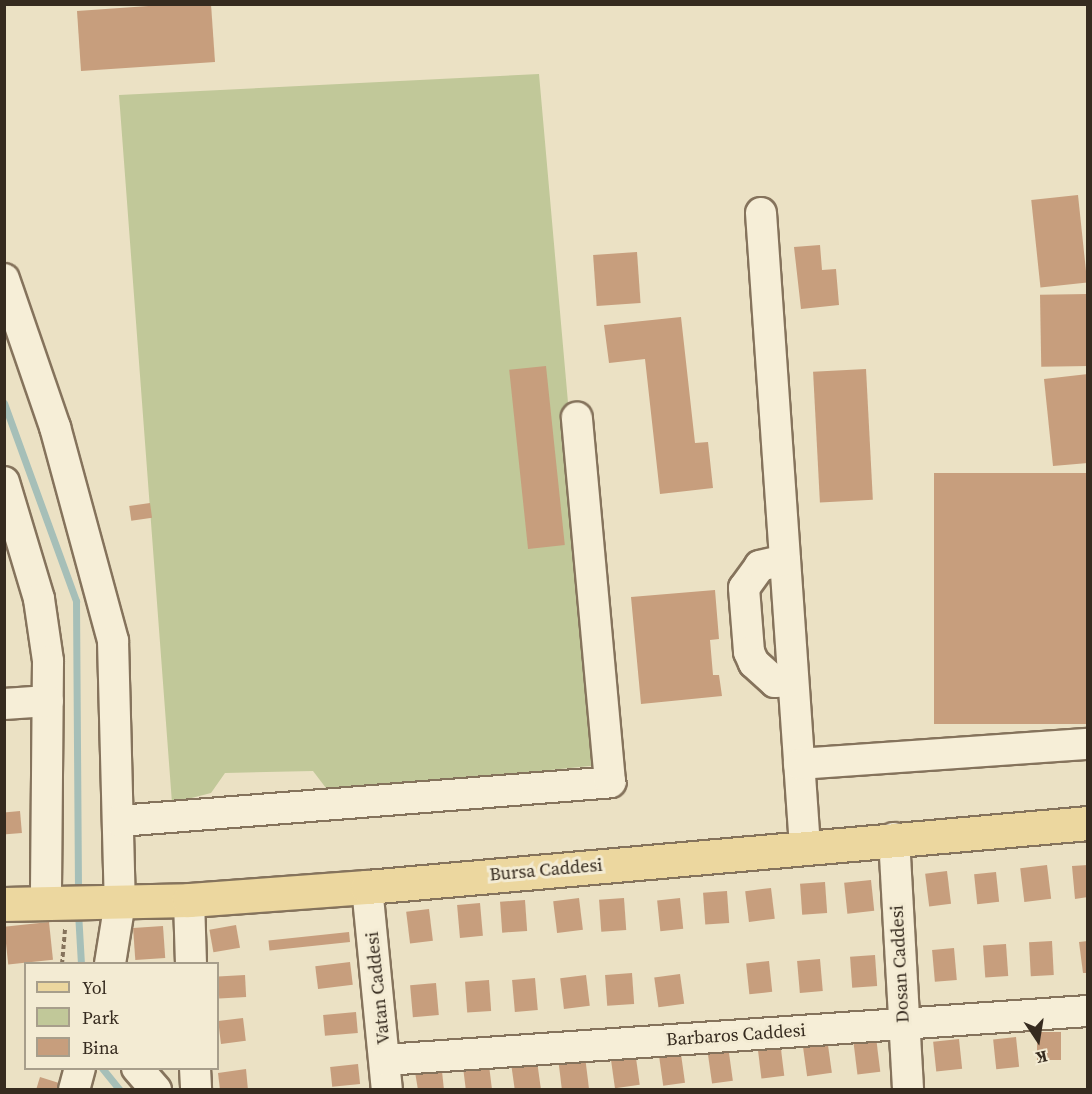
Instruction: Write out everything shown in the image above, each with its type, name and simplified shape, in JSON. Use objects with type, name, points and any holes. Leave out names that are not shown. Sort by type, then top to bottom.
[{"type":"main road","name":"Bursa Caddesi","points":[[4,904],[56,908],[108,902],[189,900],[367,887],[894,838],[1088,823]]},
{"type":"street","points":[[761,213],[805,846]]},
{"type":"street","points":[[4,279],[55,427],[113,640],[119,821],[108,902],[110,962]]},
{"type":"street","points":[[119,821],[610,782],[577,417]]},
{"type":"street","points":[[4,482],[39,599],[48,661],[56,908]]},
{"type":"street","points":[[785,560],[760,566],[744,588],[749,652],[754,663],[776,682],[793,681]]},
{"type":"street","points":[[4,704],[48,701]]},
{"type":"street","points":[[799,764],[1088,744]]},
{"type":"street","name":"Dosan Caddesi","points":[[894,838],[908,1089]]},
{"type":"street","name":"Vatan Caddesi","points":[[367,887],[387,1089]]},
{"type":"street","points":[[189,900],[191,962]]},
{"type":"street","name":"Barbaros Caddesi","points":[[385,1060],[1088,1011]]},
{"type":"street","points":[[74,1089],[79,1070]]},
{"type":"street","points":[[139,1070],[156,1089]]},
{"type":"street","points":[[195,1070],[196,1089]]},
{"type":"path","points":[[56,908],[62,962]]},
{"type":"green space","points":[[539,74],[600,765],[329,792],[313,771],[225,773],[211,793],[172,803],[119,95]]},
{"type":"building","points":[[211,4],[215,62],[81,71],[77,11]]},
{"type":"building","points":[[1078,195],[1087,283],[1040,287],[1031,200]]},
{"type":"building","points":[[820,245],[822,270],[836,269],[839,305],[801,309],[794,247]]},
{"type":"building","points":[[637,252],[641,303],[597,306],[593,255]]},
{"type":"building","points":[[1087,294],[1088,366],[1041,367],[1040,295]]},
{"type":"building","points":[[681,317],[695,443],[708,442],[713,488],[660,494],[645,359],[609,363],[604,325]]},
{"type":"building","points":[[546,366],[565,545],[528,549],[509,370]]},
{"type":"building","points":[[866,369],[873,500],[820,503],[813,372]]},
{"type":"building","points":[[1088,374],[1088,463],[1053,466],[1044,379]]},
{"type":"building","points":[[934,473],[1088,473],[1088,724],[934,724]]},
{"type":"building","points":[[150,503],[152,518],[131,521],[129,506]]},
{"type":"building","points":[[715,590],[719,639],[710,640],[713,675],[719,675],[722,696],[641,704],[631,597]]},
{"type":"building","points":[[20,811],[22,833],[6,834],[4,812]]},
{"type":"building","points":[[1047,865],[1051,899],[1024,902],[1020,868]]},
{"type":"building","points":[[1088,865],[1088,897],[1075,899],[1072,866]]},
{"type":"building","points":[[947,871],[951,904],[929,906],[925,874]]},
{"type":"building","points":[[996,872],[999,902],[977,904],[974,874]]},
{"type":"building","points":[[871,880],[874,911],[847,914],[844,883]]},
{"type":"building","points":[[825,882],[827,913],[802,915],[800,884]]},
{"type":"building","points":[[771,888],[775,919],[749,922],[745,891]]},
{"type":"building","points":[[727,891],[729,923],[705,925],[703,893]]},
{"type":"building","points":[[579,898],[583,930],[557,933],[553,901]]},
{"type":"building","points":[[624,898],[626,930],[601,932],[599,900]]},
{"type":"building","points":[[680,898],[683,929],[660,931],[657,900]]},
{"type":"building","points":[[525,900],[527,931],[502,933],[500,902]]},
{"type":"building","points":[[480,903],[483,936],[460,938],[457,905]]},
{"type":"building","points":[[429,909],[433,941],[410,944],[406,912]]},
{"type":"building","points":[[49,922],[53,960],[8,964],[4,927]]},
{"type":"building","points":[[236,925],[240,948],[213,952],[209,930]]},
{"type":"building","points":[[163,926],[165,958],[135,960],[133,928]]},
{"type":"building","points":[[349,932],[350,942],[269,950],[268,940]]},
{"type":"building","points":[[1052,941],[1054,975],[1031,976],[1029,942]]},
{"type":"building","points":[[1088,941],[1088,973],[1083,973],[1079,942]]},
{"type":"building","points":[[1006,944],[1008,976],[985,978],[983,946]]},
{"type":"building","points":[[954,948],[957,980],[935,982],[932,950]]},
{"type":"building","points":[[875,955],[877,986],[852,988],[850,957]]},
{"type":"building","points":[[820,959],[823,991],[800,993],[797,961]]},
{"type":"building","points":[[769,961],[772,992],[749,994],[746,963]]},
{"type":"building","points":[[350,962],[353,985],[318,989],[315,966]]},
{"type":"building","points":[[632,973],[634,1004],[607,1006],[605,975]]},
{"type":"building","points":[[680,974],[684,1004],[658,1007],[654,978]]},
{"type":"building","points":[[245,975],[246,997],[219,998],[219,976]]},
{"type":"building","points":[[586,975],[590,1006],[564,1009],[560,978]]},
{"type":"building","points":[[535,978],[538,1010],[515,1012],[512,980]]},
{"type":"building","points":[[489,980],[491,1011],[467,1013],[465,982]]},
{"type":"building","points":[[436,983],[439,1015],[413,1017],[410,985]]},
{"type":"building","points":[[356,1012],[358,1033],[325,1036],[323,1015]]},
{"type":"building","points":[[243,1018],[246,1041],[221,1044],[219,1021]]},
{"type":"building","points":[[1037,1032],[1061,1032],[1061,1060],[1037,1060]]},
{"type":"building","points":[[876,1037],[880,1072],[857,1075],[853,1040]]},
{"type":"building","points":[[1016,1037],[1019,1067],[996,1069],[993,1039]]},
{"type":"building","points":[[827,1038],[832,1073],[807,1076],[802,1041]]},
{"type":"building","points":[[959,1039],[962,1069],[936,1072],[933,1042]]},
{"type":"building","points":[[780,1041],[784,1076],[761,1079],[757,1044]]},
{"type":"building","points":[[728,1046],[733,1081],[712,1084],[707,1049]]},
{"type":"building","points":[[680,1047],[685,1083],[663,1086],[658,1050]]},
{"type":"building","points":[[584,1048],[589,1090],[562,1090],[557,1051]]},
{"type":"building","points":[[635,1051],[640,1085],[615,1088],[610,1054]]},
{"type":"building","points":[[536,1054],[541,1090],[515,1090],[510,1058]]},
{"type":"building","points":[[488,1057],[492,1090],[466,1090],[462,1060]]},
{"type":"building","points":[[441,1062],[444,1090],[418,1090],[414,1066]]},
{"type":"building","points":[[358,1064],[360,1084],[332,1087],[330,1067]]},
{"type":"building","points":[[246,1069],[248,1090],[220,1090],[218,1073]]},
{"type":"building","points":[[40,1077],[59,1083],[57,1090],[36,1090]]},
{"type":"waterway","points":[[4,403],[76,601],[78,895]]},
{"type":"waterway","points":[[78,912],[81,962]]},
{"type":"waterway","points":[[104,1070],[120,1090]]}]
